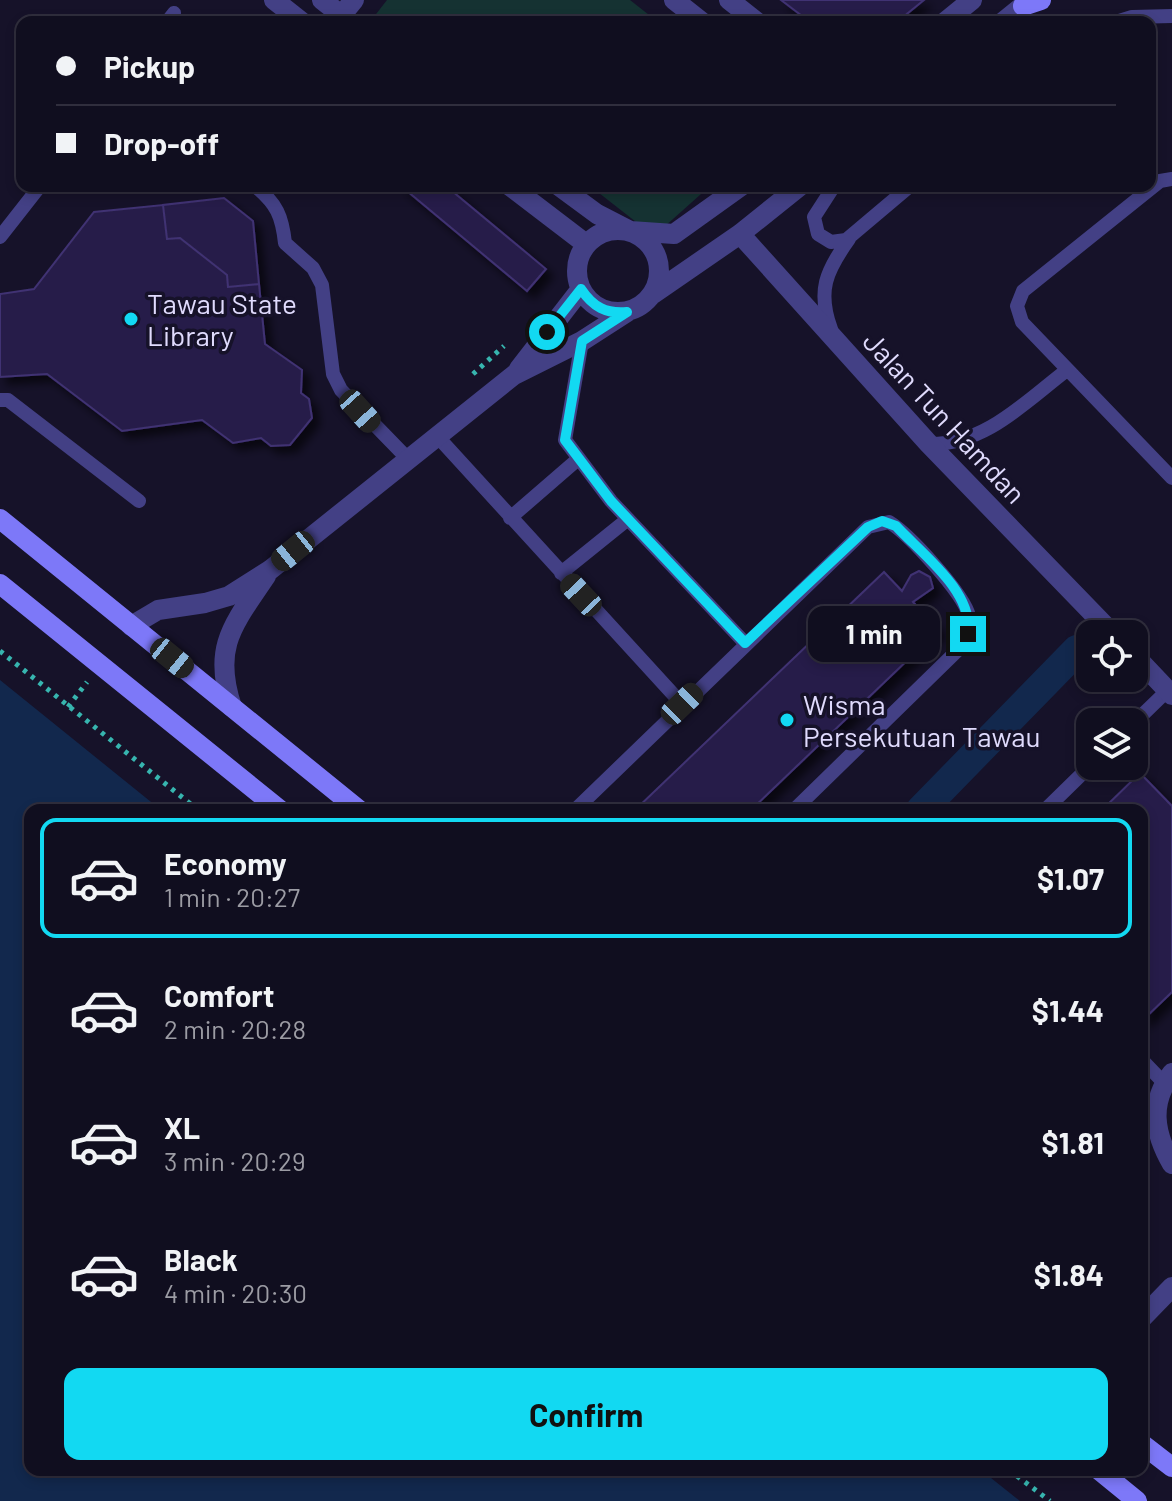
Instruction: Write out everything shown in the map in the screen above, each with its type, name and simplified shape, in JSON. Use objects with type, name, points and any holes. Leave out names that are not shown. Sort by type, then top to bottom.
[{"type":"street","points":[[274,0],[297,16]]},
{"type":"street","points":[[310,16],[324,0],[345,15]]},
{"type":"street","points":[[674,0],[694,16]]},
{"type":"street","points":[[729,0],[749,16]]},
{"type":"street","points":[[952,16],[972,0]]},
{"type":"street","points":[[1011,16],[1031,2]]},
{"type":"street","points":[[518,192],[586,244]]},
{"type":"street","points":[[567,192],[597,214],[641,236],[657,256],[659,282],[653,294]]},
{"type":"street","points":[[627,312],[606,311],[597,307],[581,289],[577,265],[586,244],[606,231],[674,234],[733,192]]},
{"type":"street","points":[[131,626],[158,610],[229,596],[270,570],[514,375],[582,341],[645,303],[792,192]]},
{"type":"street","name":"Jalan Tun Hamdan","points":[[740,234],[929,444],[1099,620]]},
{"type":"street","points":[[514,375],[581,289]]},
{"type":"street","points":[[0,519],[352,804]]},
{"type":"street","points":[[232,707],[222,678],[226,645],[240,615],[270,570]]},
{"type":"street","points":[[0,584],[273,804]]},
{"type":"street","points":[[1148,669],[1170,692]]},
{"type":"street","points":[[1168,1078],[1156,1106],[1155,1128],[1172,1164]]},
{"type":"street","points":[[1148,1312],[1172,1287]]},
{"type":"street","points":[[1148,1449],[1172,1467]]},
{"type":"street","points":[[1106,1476],[1137,1501]]},
{"type":"lane","points":[[0,237],[35,192]]},
{"type":"lane","points":[[263,192],[274,201],[282,216],[285,243],[313,268],[322,285],[333,374],[341,390],[408,459]]},
{"type":"lane","points":[[829,192],[817,207],[814,226],[824,240],[831,242],[839,242],[853,234],[903,192]]},
{"type":"lane","points":[[1146,192],[1023,291],[1017,306],[1022,322],[1172,478]]},
{"type":"lane","points":[[833,337],[823,308],[824,279],[853,234]]},
{"type":"lane","points":[[582,341],[565,440],[577,460],[628,519],[745,643]]},
{"type":"lane","points":[[929,444],[953,444],[989,429],[1067,370]]},
{"type":"lane","points":[[0,400],[8,400],[139,501]]},
{"type":"lane","points":[[437,436],[682,704]]},
{"type":"lane","points":[[510,518],[577,460]]},
{"type":"lane","points":[[561,573],[628,519]]},
{"type":"lane","points":[[581,804],[868,527],[882,521],[896,526],[957,593],[970,620],[962,646],[800,804]]},
{"type":"lane","points":[[1148,711],[1170,692]]},
{"type":"lane","points":[[1051,804],[1076,780]]},
{"type":"lane","points":[[1148,1064],[1168,1078]]},
{"type":"path","points":[[0,651],[190,804]]},
{"type":"path","points":[[68,707],[78,695]]},
{"type":"path","points":[[1017,1476],[1050,1501]]},
{"type":"green space","points":[[387,0],[630,0],[650,16],[375,16]]},
{"type":"green space","points":[[598,192],[703,192],[654,236]]},
{"type":"water","points":[[0,680],[154,804],[24,804],[24,1476],[989,1476],[1020,1501],[0,1501]]},
{"type":"building","points":[[781,0],[924,0],[904,16],[802,16]]},
{"type":"building","points":[[408,192],[453,192],[546,269],[527,291]]},
{"type":"building","points":[[224,198],[253,221],[259,284],[228,287],[227,275],[180,238],[167,239],[163,205]]},
{"type":"building","name":"Tawau State Library","points":[[163,205],[167,239],[180,238],[227,275],[228,287],[259,284],[265,344],[302,370],[301,393],[309,399],[312,418],[290,445],[271,446],[261,438],[233,443],[202,420],[122,431],[47,374],[0,377],[0,294],[34,289],[94,212]]},
{"type":"building","name":"Wisma Persekutuan Tawau","points":[[919,571],[930,577],[933,588],[913,602],[939,630],[757,804],[641,804],[884,572],[902,591],[911,575]]},
{"type":"building","points":[[1133,780],[1147,780],[1172,806],[1172,992],[1148,1015],[1148,804],[1108,804]]},
{"type":"waterway","points":[[927,804],[1076,651]]},
{"type":"place","name":"Tawau State Library","points":[[131,319]]},
{"type":"place","name":"Wisma Persekutuan Tawau","points":[[787,720]]},
{"type":"route","points":[[547,332],[581,289],[597,307],[617,313],[627,312],[582,341],[565,440],[569,451],[611,501],[745,643],[868,527],[882,521],[896,526],[957,593],[970,620],[968,634]]}]
